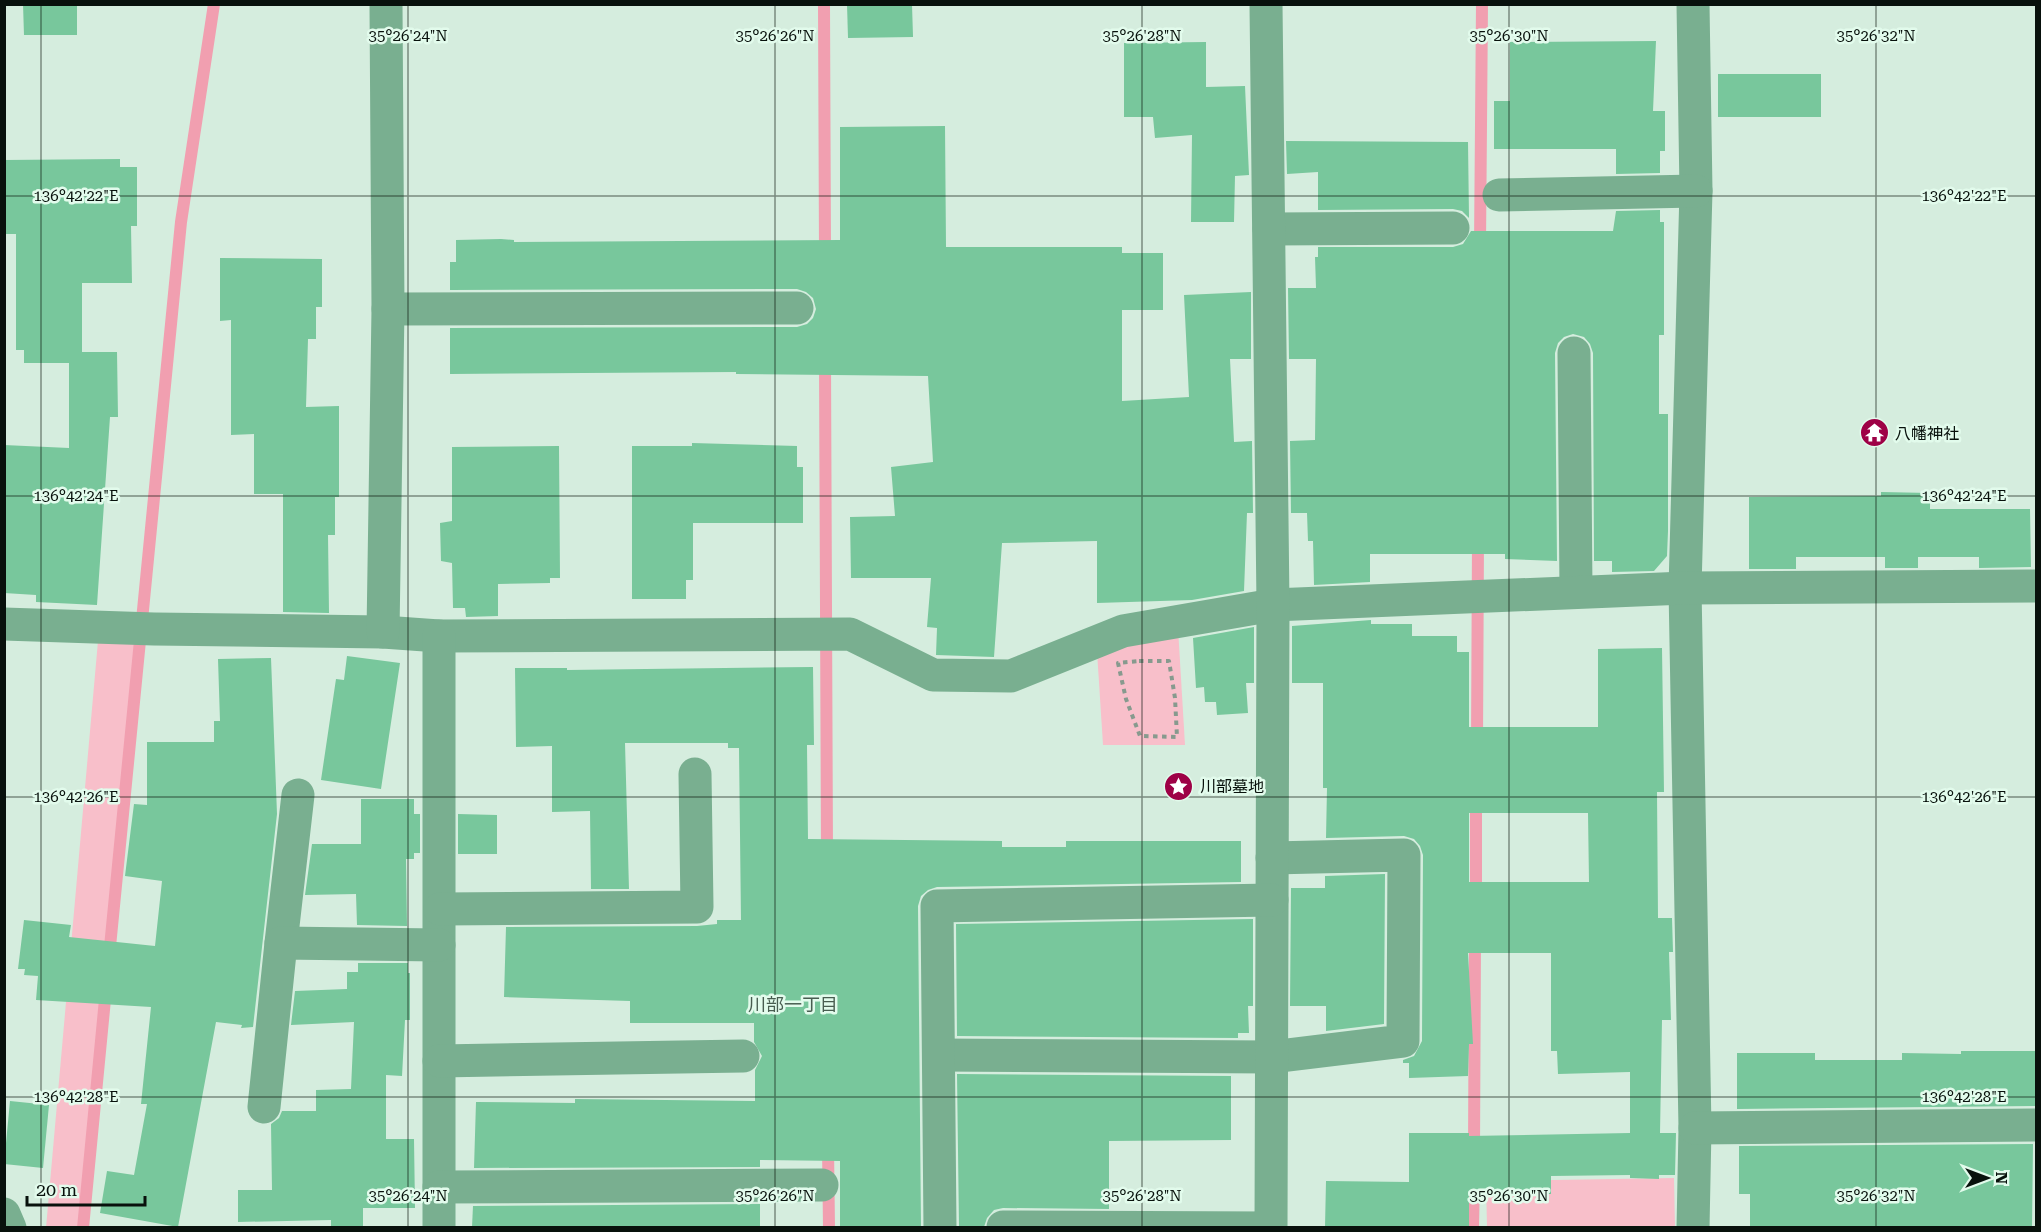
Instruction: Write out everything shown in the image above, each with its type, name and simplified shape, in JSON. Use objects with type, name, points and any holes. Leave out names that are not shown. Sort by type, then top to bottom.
[{"type":"street","points":[[383,632],[388,309],[386,4]]},
{"type":"street","points":[[1004,1227],[1271,1227],[1273,604],[1266,4]]},
{"type":"street","points":[[1693,4],[1696,191],[1685,588],[1695,1128],[1693,1227]]},
{"type":"street","points":[[1499,195],[1696,191]]},
{"type":"street","points":[[1269,229],[1453,228]]},
{"type":"street","points":[[388,309],[797,308]]},
{"type":"street","points":[[1574,353],[1576,591]]},
{"type":"street","points":[[4,624],[154,629],[383,632],[439,636],[850,634],[933,675],[1011,676],[1123,631],[1273,604],[1685,588],[2037,586]]},
{"type":"street","points":[[439,636],[439,1227]]},
{"type":"street","points":[[440,909],[697,907],[695,774]]},
{"type":"street","points":[[264,1107],[298,795]]},
{"type":"street","points":[[939,1055],[1271,1057],[1402,1041],[1404,855],[1272,858]]},
{"type":"street","points":[[940,1227],[937,906],[1272,900]]},
{"type":"street","points":[[281,943],[439,945]]},
{"type":"street","points":[[439,1061],[742,1056]]},
{"type":"street","points":[[1695,1128],[2037,1125]]},
{"type":"street","points":[[439,1187],[822,1185]]},
{"type":"street","points":[[4,1214],[10,1227]]},
{"type":"path","points":[[1169,661],[1175,698],[1177,737],[1140,736],[1126,699],[1118,663],[1169,661]]},
{"type":"shaded area","points":[[1178,628],[1185,745],[1103,745],[1097,651]]},
{"type":"shaded area","points":[[135,639],[79,1227],[46,1228],[98,641]]},
{"type":"shaded area","points":[[1674,1178],[1675,1227],[1487,1227],[1486,1181]]},
{"type":"building","points":[[23,4],[77,4],[77,35],[24,35]]},
{"type":"building","points":[[847,4],[912,4],[913,37],[848,38]]},
{"type":"building","points":[[1656,41],[1653,111],[1665,111],[1665,151],[1660,151],[1660,173],[1616,174],[1616,149],[1494,149],[1494,101],[1510,101],[1510,42]]},
{"type":"building","points":[[1206,42],[1206,87],[1245,86],[1249,175],[1235,176],[1234,222],[1191,222],[1192,135],[1155,138],[1153,117],[1124,117],[1124,43]]},
{"type":"building","points":[[1718,74],[1821,74],[1821,117],[1718,117]]},
{"type":"building","points":[[945,126],[946,247],[1122,247],[1122,253],[1163,253],[1163,310],[1122,310],[1122,401],[1189,397],[1184,295],[1251,292],[1251,359],[1230,359],[1234,442],[1252,441],[1253,513],[1247,513],[1244,591],[1192,600],[1097,603],[1097,541],[1002,543],[994,657],[936,655],[937,628],[927,627],[931,578],[851,578],[850,517],[895,516],[891,467],[933,462],[928,376],[736,374],[736,372],[450,374],[450,328],[797,327],[807,324],[813,318],[816,309],[813,298],[797,289],[450,290],[450,262],[456,262],[456,240],[501,239],[514,240],[514,242],[840,240],[840,127]]},
{"type":"building","points":[[1286,141],[1468,142],[1469,218],[1462,211],[1453,209],[1318,210],[1318,172],[1287,174]]},
{"type":"building","points":[[120,159],[120,167],[137,167],[137,226],[131,226],[132,283],[82,283],[82,352],[117,352],[118,417],[110,417],[97,605],[36,602],[36,595],[4,593],[4,445],[69,448],[69,363],[24,363],[24,350],[16,350],[16,234],[4,234],[4,160]]},
{"type":"building","points":[[1660,210],[1660,222],[1664,222],[1664,335],[1659,335],[1659,414],[1668,414],[1668,531],[1667,556],[1654,571],[1612,572],[1612,561],[1594,561],[1593,353],[1584,337],[1573,334],[1564,337],[1558,343],[1555,353],[1557,561],[1505,559],[1505,554],[1370,554],[1370,582],[1314,585],[1313,541],[1308,541],[1307,513],[1291,513],[1290,441],[1315,440],[1316,359],[1289,359],[1288,288],[1316,288],[1315,257],[1318,257],[1318,247],[1453,247],[1463,244],[1471,231],[1613,231],[1616,211]]},
{"type":"building","points":[[220,258],[322,259],[322,307],[316,307],[316,339],[308,339],[306,407],[339,406],[339,497],[335,497],[335,535],[328,535],[329,613],[283,612],[283,494],[254,494],[254,434],[231,435],[231,320],[220,321]]},
{"type":"building","points":[[692,443],[797,446],[797,467],[803,467],[803,523],[693,523],[693,580],[686,580],[686,599],[632,599],[632,446],[692,446]]},
{"type":"building","points":[[559,446],[560,578],[550,578],[550,583],[498,584],[498,616],[466,617],[465,608],[453,608],[452,563],[441,561],[440,523],[452,521],[452,447]]},
{"type":"building","points":[[1881,492],[1930,493],[1930,509],[2030,509],[2031,567],[1979,568],[1979,557],[1918,557],[1918,568],[1885,568],[1885,557],[1796,557],[1796,569],[1749,569],[1749,497],[1881,496]]},
{"type":"building","points":[[1371,620],[1371,624],[1412,624],[1412,636],[1457,636],[1457,652],[1469,652],[1469,727],[1598,727],[1598,649],[1662,648],[1664,792],[1657,792],[1658,918],[1672,918],[1673,952],[1669,952],[1671,1020],[1662,1020],[1660,1133],[1676,1133],[1675,1175],[1659,1175],[1659,1179],[1630,1178],[1630,1175],[1551,1176],[1551,1194],[1469,1194],[1469,1227],[1325,1227],[1326,1181],[1409,1182],[1409,1133],[1469,1133],[1469,1136],[1630,1133],[1630,1072],[1558,1074],[1557,1051],[1551,1051],[1551,953],[1468,953],[1473,1044],[1469,1044],[1468,1076],[1409,1078],[1409,1063],[1403,1063],[1403,1060],[1414,1056],[1422,1041],[1423,855],[1414,839],[1404,836],[1326,838],[1327,788],[1323,788],[1323,683],[1292,683],[1292,626]],"holes":[[[1469,813],[1588,813],[1589,882],[1469,882]]]},
{"type":"building","points":[[1254,627],[1254,683],[1246,683],[1248,713],[1217,715],[1216,702],[1205,702],[1204,687],[1196,688],[1193,638]]},
{"type":"building","points":[[347,656],[400,663],[381,789],[321,780],[336,679],[344,680]]},
{"type":"building","points":[[271,658],[277,814],[253,1027],[241,1028],[242,1025],[216,1022],[178,1227],[100,1213],[107,1171],[134,1175],[147,1104],[141,1104],[151,1007],[36,1000],[38,976],[24,975],[25,969],[18,969],[24,920],[71,925],[69,937],[155,946],[162,881],[125,876],[134,804],[147,805],[147,742],[214,742],[214,721],[220,721],[218,659]]},
{"type":"building","points":[[813,667],[814,745],[807,745],[808,839],[1002,841],[1002,847],[1066,847],[1066,841],[1241,841],[1241,882],[937,887],[921,896],[918,906],[921,1227],[840,1227],[840,1161],[760,1160],[760,1167],[474,1168],[476,1102],[575,1103],[575,1099],[755,1101],[755,1070],[762,1056],[754,1042],[754,1023],[630,1023],[630,1001],[504,997],[506,927],[697,926],[717,924],[717,920],[741,920],[739,748],[728,748],[728,743],[625,743],[629,889],[591,889],[590,811],[552,812],[552,746],[516,747],[515,668],[567,668],[567,670]]},
{"type":"building","points":[[361,799],[414,799],[414,814],[420,814],[420,853],[414,853],[414,859],[406,859],[407,926],[357,925],[356,894],[305,895],[312,844],[361,844]]},
{"type":"building","points":[[458,814],[497,815],[497,854],[458,854]]},
{"type":"building","points":[[1385,874],[1384,1024],[1326,1031],[1326,1006],[1290,1006],[1291,888],[1325,888],[1325,876]]},
{"type":"building","points":[[1253,919],[1253,1006],[1248,1006],[1249,1033],[1238,1033],[1238,1038],[957,1036],[956,924]]},
{"type":"building","points":[[358,963],[408,963],[410,1020],[405,1020],[402,1076],[386,1075],[386,1139],[414,1139],[415,1208],[363,1208],[363,1226],[331,1226],[331,1220],[238,1222],[238,1190],[272,1190],[271,1124],[279,1118],[282,1111],[316,1111],[316,1090],[351,1089],[354,1022],[291,1025],[295,991],[347,989],[347,972],[358,972]]},
{"type":"building","points":[[1961,1051],[2037,1051],[2037,1106],[1737,1109],[1737,1053],[1815,1053],[1815,1060],[1902,1060],[1902,1053],[1961,1054]]},
{"type":"building","points":[[957,1074],[1231,1076],[1231,1140],[1109,1141],[1109,1209],[1003,1208],[994,1210],[987,1218],[984,1227],[959,1227]]},
{"type":"building","points":[[10,1101],[49,1105],[43,1168],[4,1164]]},
{"type":"building","points":[[2033,1144],[2032,1227],[1750,1227],[1750,1194],[1739,1194],[1739,1146]]},
{"type":"building","points":[[760,1204],[760,1227],[472,1227],[473,1206]]},
{"type":"waterway","points":[[109,957],[181,222],[214,4]]},
{"type":"waterway","points":[[824,4],[825,255]]},
{"type":"waterway","points":[[1480,245],[1482,4]]},
{"type":"waterway","points":[[825,360],[827,855]]},
{"type":"waterway","points":[[1477,743],[1478,539]]},
{"type":"waterway","points":[[1476,797],[1476,896]]},
{"type":"waterway","points":[[1474,1151],[1475,938]]},
{"type":"waterway","points":[[83,1228],[106,989]]},
{"type":"waterway","points":[[828,1146],[829,1228]]},
{"type":"waterway","points":[[1473,1228],[1474,1178]]},
{"type":"place","name":"八幡神社","points":[[1874,433]]},
{"type":"place","name":"川部墓地","points":[[1179,786]]},
{"type":"district","name":"川部一丁目","points":[[793,1005]]}]
